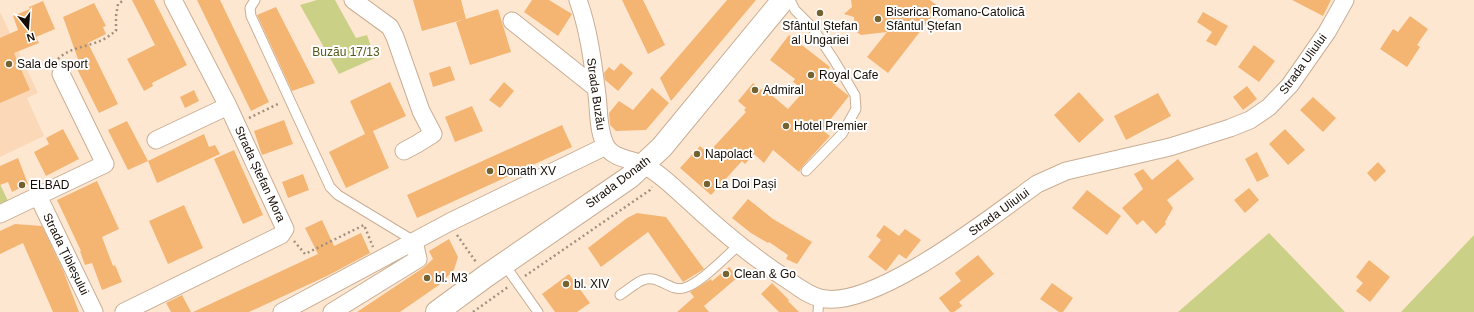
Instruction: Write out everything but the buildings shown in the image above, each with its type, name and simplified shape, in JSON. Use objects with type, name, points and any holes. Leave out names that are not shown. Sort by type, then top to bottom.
[{"type":"main road","name":"Strada Donath","points":[[436,312],[630,177],[652,170],[662,147],[783,0]]},
{"type":"street","name":"Strada Ștefan Mora","points":[[124,312],[281,235],[285,229],[228,106],[173,0]]},
{"type":"street","points":[[354,0],[390,27],[395,37],[421,111],[433,134],[404,150]]},
{"type":"street","name":"Strada Buzău","points":[[578,0],[585,21],[602,137],[609,150],[622,158],[652,170]]},
{"type":"street","name":"Strada Uliului","points":[[652,170],[739,245],[807,293],[819,305],[830,300],[841,299],[871,290],[898,278],[932,259],[1037,184],[1051,177],[1066,171],[1170,147],[1250,120],[1269,107],[1290,86],[1327,32],[1345,0]]},
{"type":"street","points":[[512,21],[596,88]]},
{"type":"street","points":[[0,214],[105,164],[61,74]]},
{"type":"street","points":[[156,140],[228,106]]},
{"type":"street","points":[[283,312],[414,241],[606,146]]},
{"type":"street","name":"Strada Țibleșului","points":[[38,196],[94,312]]},
{"type":"street","points":[[332,312],[418,259],[414,241]]},
{"type":"lane","points":[[255,0],[250,8],[251,16],[330,187],[338,195],[414,241]]},
{"type":"lane","points":[[790,0],[795,10],[812,27],[855,95],[856,109],[842,134],[806,172]]},
{"type":"lane","points":[[620,295],[643,280],[653,279],[674,289],[683,289],[696,282],[739,245]]},
{"type":"lane","points":[[504,264],[538,312]]},
{"type":"path","points":[[61,74],[57,61],[62,55],[102,40],[116,31],[118,4],[124,0]]},
{"type":"path","points":[[236,124],[290,99]]},
{"type":"path","points":[[473,312],[650,190],[652,170]]},
{"type":"path","points":[[285,229],[305,254],[364,225],[378,260]]},
{"type":"path","points":[[458,236],[480,267]]},
{"type":"shaded area","points":[[0,12],[38,93],[27,98],[44,136],[0,157]]},
{"type":"green space","name":"Buzău 17/13","points":[[317,0],[335,0],[356,38],[367,35],[375,58],[339,74],[300,5]]},
{"type":"green space","points":[[0,184],[9,203],[0,207]]},
{"type":"green space","points":[[1269,233],[1345,312],[1178,312]]},
{"type":"green space","points":[[1474,235],[1474,312],[1401,312]]},
{"type":"place","name":"Sfântul Ștefan al Ungariei","points":[[820,13]]},
{"type":"place","name":"Biserica Romano-Catolică Sfântul Ștefan","points":[[878,19]]},
{"type":"place","name":"Sala de sport","points":[[9,64]]},
{"type":"place","name":"Royal Cafe","points":[[811,75]]},
{"type":"place","name":"Admiral","points":[[755,90]]},
{"type":"place","name":"Hotel Premier","points":[[786,126]]},
{"type":"place","name":"Napolact","points":[[697,154]]},
{"type":"place","name":"Donath XV","points":[[490,171]]},
{"type":"place","name":"La Doi Pași","points":[[707,184]]},
{"type":"place","name":"ELBAD","points":[[22,185]]},
{"type":"place","name":"Clean & Go","points":[[726,274]]},
{"type":"place","name":"bl. M3","points":[[427,278]]},
{"type":"place","name":"bl. XIV","points":[[566,284]]}]
